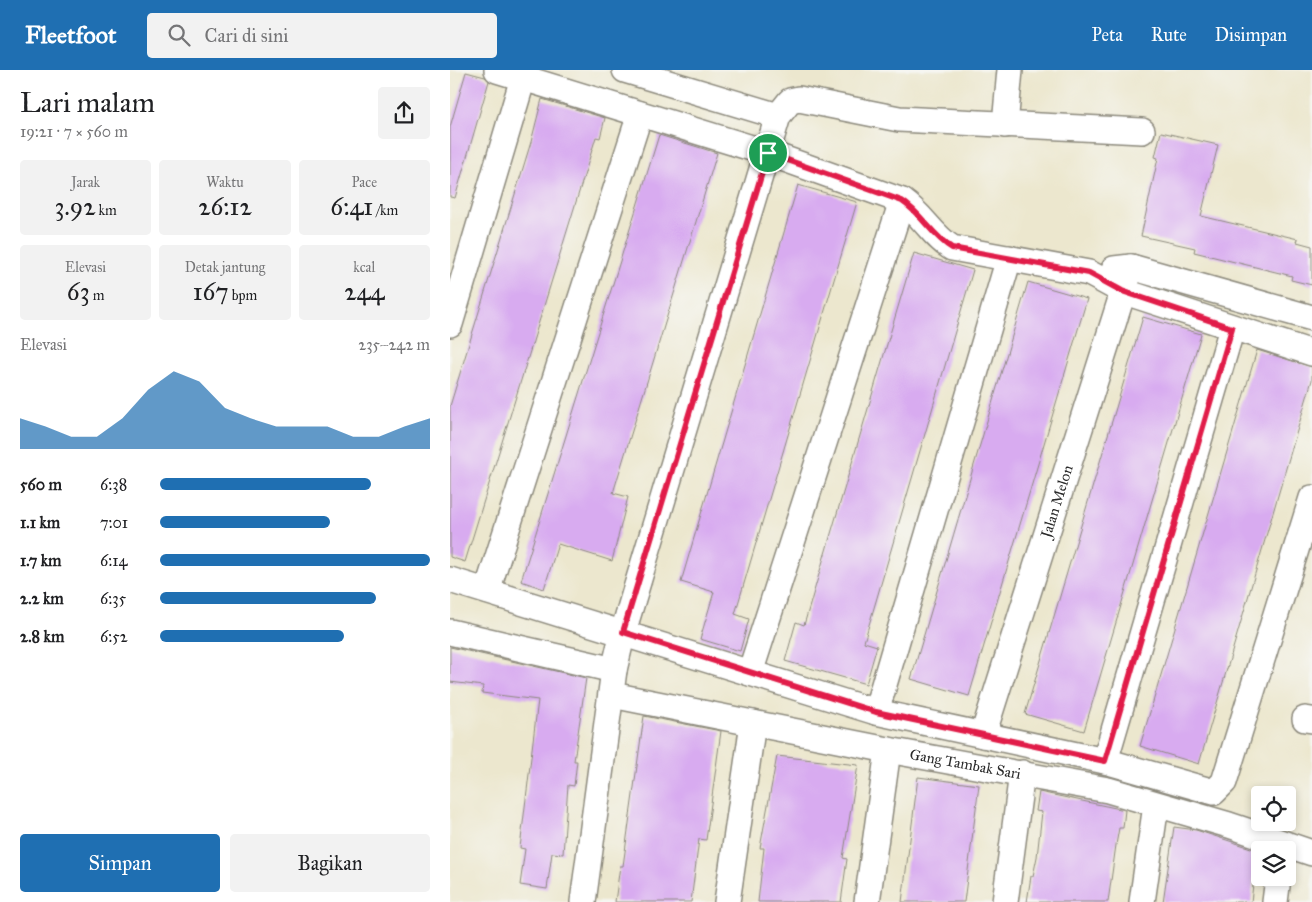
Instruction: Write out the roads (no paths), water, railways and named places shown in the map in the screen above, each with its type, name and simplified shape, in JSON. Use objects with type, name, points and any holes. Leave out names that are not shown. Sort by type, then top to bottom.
[{"type":"street","points":[[497,70],[768,153],[902,201],[914,208],[940,240],[952,248],[1089,273],[1122,291],[1312,353]]},
{"type":"street","points":[[625,70],[778,116]]},
{"type":"street","points":[[1005,125],[1010,70]]},
{"type":"street","points":[[450,324],[523,78]]},
{"type":"street","points":[[584,902],[614,670],[623,632],[778,116],[790,101],[799,99],[899,118],[1142,131]]},
{"type":"street","points":[[487,591],[640,114]]},
{"type":"street","points":[[750,673],[902,201]]},
{"type":"street","points":[[876,712],[1008,258]]},
{"type":"street","points":[[1089,273],[1131,267],[1312,318]]},
{"type":"street","name":"Jalan Melon","points":[[983,735],[1131,267]]},
{"type":"street","points":[[1105,761],[1232,328]]},
{"type":"street","points":[[450,580],[623,632],[876,712],[1105,761],[1214,792],[1220,789],[1224,782],[1312,498]]},
{"type":"street","points":[[450,632],[614,670]]},
{"type":"street","name":"Gang Tambak Sari","points":[[612,696],[753,722],[888,750],[1108,790],[1268,841]]},
{"type":"street","points":[[727,902],[753,722]]},
{"type":"street","points":[[867,902],[888,750]]},
{"type":"street","points":[[1005,902],[1022,773]]},
{"type":"street","points":[[1142,902],[1156,805]]},
{"type":"street","name":"Gang Tambak Sari","points":[[1296,849],[1312,853]]},
{"type":"street","points":[[1275,902],[1277,886]]}]
